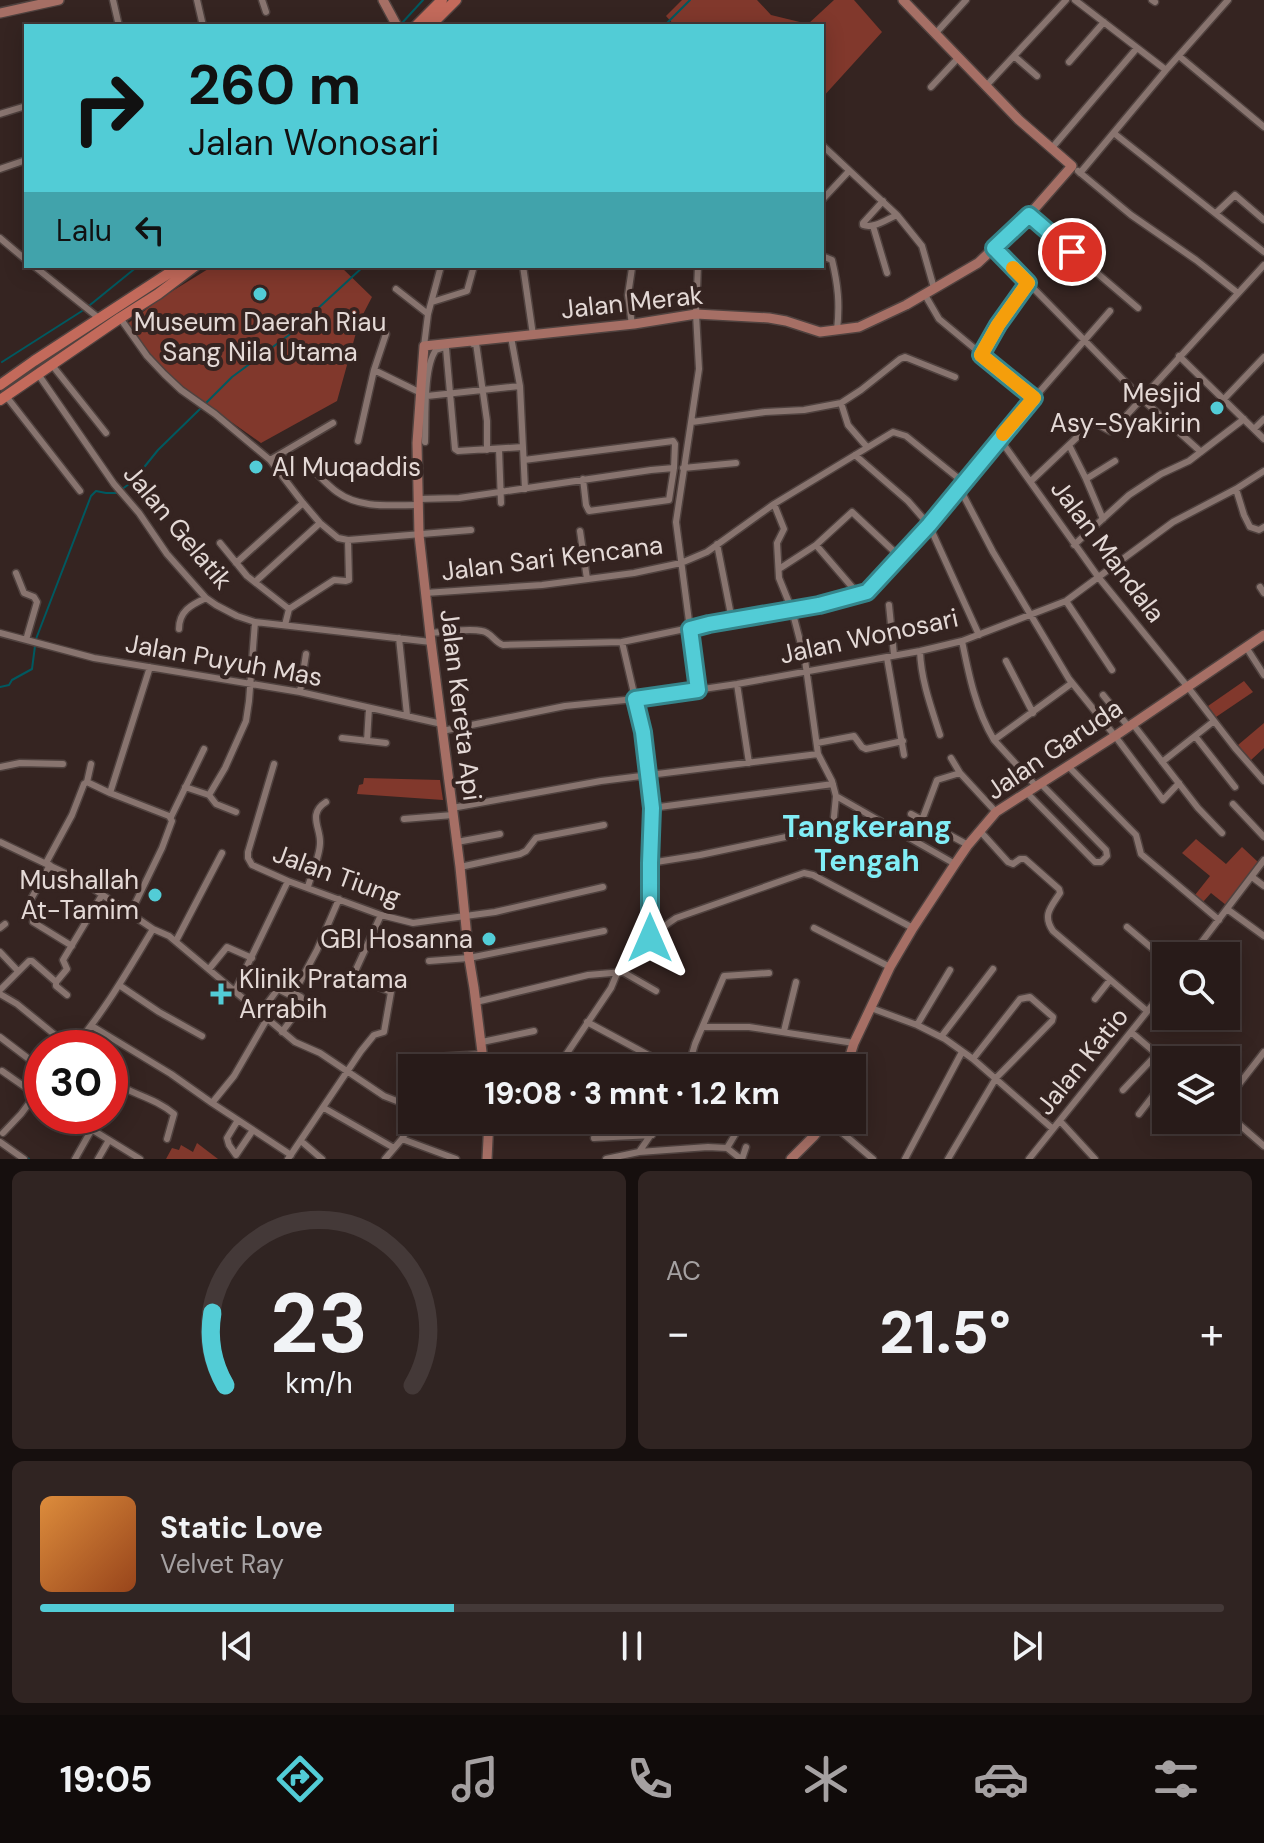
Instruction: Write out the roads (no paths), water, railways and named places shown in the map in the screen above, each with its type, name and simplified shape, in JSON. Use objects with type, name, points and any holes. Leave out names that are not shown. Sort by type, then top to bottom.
[{"type":"main road","points":[[418,24],[442,0]]},
{"type":"main road","points":[[432,24],[456,0]]},
{"type":"main road","points":[[0,385],[177,268]]},
{"type":"main road","points":[[3,398],[192,268]]},
{"type":"street","points":[[0,13],[59,0]]},
{"type":"street","points":[[113,0],[119,24]]},
{"type":"street","points":[[197,0],[203,24]]},
{"type":"street","points":[[262,0],[266,12]]},
{"type":"street","points":[[383,0],[396,24]]},
{"type":"street","points":[[935,34],[966,0]]},
{"type":"street","points":[[986,86],[1066,0]]},
{"type":"street","points":[[1075,0],[1166,70]]},
{"type":"street","points":[[905,1],[1019,120],[1051,149],[1131,215],[1238,293]]},
{"type":"street","name":"Jalan Merak","points":[[424,346],[632,325],[696,314],[769,318],[820,332],[859,327],[882,318],[978,263],[1115,134],[1226,1]]},
{"type":"street","points":[[1069,62],[1104,22]]},
{"type":"street","points":[[1051,149],[1137,48]]},
{"type":"street","points":[[1014,56],[1037,76]]},
{"type":"street","points":[[1179,56],[1264,127]]},
{"type":"street","points":[[931,87],[959,57]]},
{"type":"street","points":[[0,114],[24,107]]},
{"type":"street","points":[[1256,120],[1264,112]]},
{"type":"street","points":[[1115,134],[1264,252]]},
{"type":"street","points":[[824,147],[897,215],[922,246],[934,288]]},
{"type":"street","points":[[0,169],[24,161]]},
{"type":"street","points":[[824,198],[849,171]]},
{"type":"street","points":[[1216,213],[1234,195],[1264,220]]},
{"type":"street","points":[[883,201],[863,223],[873,226],[897,215]]},
{"type":"street","points":[[1029,215],[1138,308]]},
{"type":"street","points":[[873,226],[887,273]]},
{"type":"street","points":[[0,238],[24,258]]},
{"type":"street","points":[[994,248],[1142,399],[1201,452]]},
{"type":"street","points":[[824,257],[832,260],[838,288],[840,312],[837,330]]},
{"type":"street","points":[[1031,481],[1091,424],[1112,431],[1264,265]]},
{"type":"street","points":[[36,268],[100,319]]},
{"type":"street","points":[[424,346],[428,314],[440,268]]},
{"type":"street","points":[[432,302],[467,291],[473,268]]},
{"type":"street","points":[[523,268],[533,335]]},
{"type":"street","points":[[632,268],[628,295],[632,325]]},
{"type":"street","points":[[698,268],[696,314],[699,369],[676,522],[698,690]]},
{"type":"street","points":[[981,355],[1028,283]]},
{"type":"street","points":[[396,289],[428,314]]},
{"type":"street","points":[[925,295],[939,319],[1034,398]]},
{"type":"street","points":[[816,545],[859,595],[867,592],[929,525],[999,438],[1110,311]]},
{"type":"street","points":[[120,318],[147,356],[181,390],[270,460],[320,523],[338,538],[348,540],[471,530]]},
{"type":"street","points":[[358,441],[374,370],[386,334]]},
{"type":"street","points":[[511,337],[520,386],[525,489]]},
{"type":"street","points":[[425,442],[424,395],[431,357],[436,350],[476,343],[487,421],[487,450]]},
{"type":"street","name":"Jalan Kereta Api","points":[[424,346],[424,395],[417,443],[419,535],[483,1054]]},
{"type":"street","points":[[446,348],[455,449],[523,447]]},
{"type":"street","points":[[1179,356],[1264,439]]},
{"type":"street","points":[[692,422],[841,403],[905,357],[955,377]]},
{"type":"street","points":[[1224,399],[1264,357]]},
{"type":"street","points":[[52,365],[106,433]]},
{"type":"street","points":[[374,370],[424,395],[520,386]]},
{"type":"street","name":"Jalan Gelatik","points":[[38,374],[167,554],[206,598],[226,612],[255,622],[399,638],[430,638],[482,631],[503,645],[622,642],[859,595]]},
{"type":"street","points":[[3,398],[80,491]]},
{"type":"street","points":[[841,403],[848,425],[867,447]]},
{"type":"street","points":[[1074,545],[1129,495],[1161,474],[1189,461],[1244,419]]},
{"type":"street","points":[[1254,429],[1264,419]]},
{"type":"street","points":[[270,460],[333,423]]},
{"type":"street","name":"Jalan Sari Kencana","points":[[425,593],[542,585],[634,573],[681,563],[707,552],[774,504],[890,433],[898,432],[906,436],[961,484]]},
{"type":"street","name":"Jalan Mandala","points":[[999,438],[1099,578],[1264,781]]},
{"type":"street","points":[[524,460],[673,441],[675,444],[669,500],[589,511],[583,479]]},
{"type":"street","points":[[1069,445],[1103,519]]},
{"type":"street","points":[[499,449],[501,503]]},
{"type":"street","points":[[855,455],[908,501],[929,525],[979,635]]},
{"type":"street","points":[[1086,479],[1115,461]]},
{"type":"street","points":[[683,468],[736,463]]},
{"type":"street","points":[[309,466],[337,492],[371,504],[459,498],[674,468]]},
{"type":"street","name":"Jalan Wonosari","points":[[442,728],[565,706],[737,684],[962,641],[1066,601],[1173,522],[1264,471]]},
{"type":"street","points":[[961,484],[993,552],[1072,683],[1163,800],[1179,783]]},
{"type":"street","points":[[1236,489],[1250,527],[1259,530],[1264,527]]},
{"type":"street","points":[[236,563],[303,503]]},
{"type":"street","points":[[650,863],[832,827],[836,796],[818,754],[805,660],[792,610],[779,578],[777,543],[784,529],[774,504]]},
{"type":"street","points":[[779,569],[816,545],[852,512],[900,557]]},
{"type":"street","points":[[255,582],[320,523]]},
{"type":"street","points":[[580,531],[587,579]]},
{"type":"street","points":[[285,625],[289,609],[334,580],[349,580],[348,540]]},
{"type":"street","points":[[220,543],[247,576],[289,609]]},
{"type":"street","points":[[717,544],[732,620]]},
{"type":"street","points":[[16,573],[23,591],[38,603],[29,641]]},
{"type":"street","points":[[179,629],[184,611],[206,598]]},
{"type":"street","points":[[1066,601],[1112,670]]},
{"type":"street","points":[[889,605],[890,656],[904,755]]},
{"type":"street","points":[[209,795],[246,721],[255,622]]},
{"type":"street","name":"Jalan Puyuh Mas","points":[[0,633],[94,658],[300,692],[407,715],[442,728]]},
{"type":"street","name":"Jalan Garuda","points":[[850,1054],[890,967],[913,928],[968,845],[996,812],[1264,635]]},
{"type":"street","points":[[399,638],[407,715]]},
{"type":"street","points":[[962,641],[972,690],[994,740],[1107,851],[1107,856],[1101,862],[1095,862],[1027,793]]},
{"type":"street","points":[[622,642],[643,732],[649,775],[652,808],[650,938]]},
{"type":"street","points":[[1246,647],[1264,675]]},
{"type":"street","points":[[920,651],[926,690],[940,735]]},
{"type":"street","points":[[300,692],[306,654]]},
{"type":"street","points":[[1006,661],[1033,713]]},
{"type":"street","points":[[110,793],[150,667]]},
{"type":"street","points":[[994,740],[1072,683]]},
{"type":"street","points":[[737,684],[749,763]]},
{"type":"street","points":[[1103,695],[1222,833]]},
{"type":"street","points":[[367,741],[369,708]]},
{"type":"street","points":[[1162,762],[1214,721]]},
{"type":"street","points":[[817,743],[854,736],[866,749],[903,741]]},
{"type":"street","points":[[1195,736],[1235,787]]},
{"type":"street","points":[[342,738],[386,743]]},
{"type":"street","points":[[130,914],[204,749]]},
{"type":"street","points":[[404,819],[601,781],[818,754]]},
{"type":"street","points":[[951,758],[960,773],[996,812]]},
{"type":"street","points":[[0,767],[20,763],[63,764]]},
{"type":"street","points":[[72,946],[33,922],[35,915],[27,911],[87,782],[91,764]]},
{"type":"street","name":"Jalan Tiung","points":[[274,764],[248,858],[252,865],[288,881],[381,915],[413,923],[495,912],[603,887]]},
{"type":"street","points":[[1068,766],[1136,835],[1141,854],[1219,920]]},
{"type":"street","points":[[922,820],[937,780],[960,773]]},
{"type":"street","points":[[87,782],[171,817]]},
{"type":"street","points":[[652,808],[833,784]]},
{"type":"street","points":[[185,787],[209,795],[219,806],[236,812]]},
{"type":"street","points":[[836,796],[955,864]]},
{"type":"street","points":[[308,887],[321,843],[316,822],[318,808],[326,802]]},
{"type":"street","points":[[1233,804],[1264,837]]},
{"type":"street","points":[[911,814],[968,845]]},
{"type":"street","points":[[460,867],[520,854],[536,838],[604,825]]},
{"type":"street","points":[[980,831],[1008,862],[1013,864],[1025,859],[1059,889],[1060,893],[1047,915],[1050,926],[1147,1011]]},
{"type":"street","points":[[457,842],[500,834]]},
{"type":"street","points":[[0,842],[82,881],[176,941],[282,1032],[300,1045],[320,1053],[384,1096],[398,1102]]},
{"type":"street","points":[[176,941],[222,853]]},
{"type":"street","points":[[1202,942],[1264,860]]},
{"type":"street","points":[[566,1054],[620,972],[650,938],[676,918],[804,873],[913,928]]},
{"type":"street","points":[[1252,877],[1264,886]]},
{"type":"street","points":[[235,991],[288,881]]},
{"type":"street","points":[[56,982],[67,969],[63,960],[102,895]]},
{"type":"street","points":[[294,993],[339,899]]},
{"type":"street","points":[[1227,909],[1264,936]]},
{"type":"street","points":[[92,1026],[171,1074],[290,1157],[374,1035],[384,1032],[391,992],[353,976],[381,915]]},
{"type":"street","points":[[1127,927],[1152,948]]},
{"type":"street","points":[[814,928],[890,967]]},
{"type":"street","points":[[88,1030],[153,929]]},
{"type":"street","points":[[429,961],[469,958],[604,931]]},
{"type":"street","points":[[209,969],[227,947],[252,958]]},
{"type":"street","points":[[0,952],[18,971]]},
{"type":"street","points":[[50,1030],[0,992],[18,971],[32,961],[67,995]]},
{"type":"street","points":[[693,1054],[728,966]]},
{"type":"street","points":[[941,1037],[993,969]]},
{"type":"street","points":[[917,1025],[950,970]]},
{"type":"street","points":[[476,1002],[588,975],[620,972],[656,991]]},
{"type":"street","points":[[724,976],[769,973]]},
{"type":"street","points":[[1095,999],[1110,980]]},
{"type":"street","points":[[784,1031],[796,982]]},
{"type":"street","points":[[119,985],[202,1036]]},
{"type":"street","points":[[260,1013],[278,989],[301,997],[293,1017],[282,1032]]},
{"type":"street","points":[[948,1159],[996,1078],[1053,1017],[1033,999],[1020,999],[973,1059]]},
{"type":"street","name":"Jalan Katio","points":[[1029,1159],[1152,1005]]},
{"type":"street","points":[[871,1008],[941,1037],[973,1059],[1053,1129]]},
{"type":"street","points":[[212,1103],[234,1076],[267,1019]]},
{"type":"street","points":[[587,1022],[646,1054]]},
{"type":"street","points":[[703,1027],[749,1027],[854,1043]]},
{"type":"street","points":[[482,1042],[534,1031]]},
{"type":"street","points":[[1131,1032],[1152,1050]]},
{"type":"street","points":[[0,1037],[24,1055]]},
{"type":"street","points":[[905,1159],[962,1052]]},
{"type":"street","points":[[1240,1083],[1264,1052]]},
{"type":"street","points":[[1123,1090],[1152,1059]]},
{"type":"street","points":[[2,1071],[24,1086]]},
{"type":"street","points":[[128,1090],[149,1098],[174,1114],[167,1139]]},
{"type":"street","points":[[1139,1114],[1152,1097]]},
{"type":"street","points":[[324,1108],[394,1148]]},
{"type":"street","points":[[3,1133],[24,1111]]},
{"type":"street","points":[[238,1120],[227,1138],[237,1158],[253,1130]]},
{"type":"street","points":[[1060,1121],[1095,1159]]},
{"type":"street","points":[[1240,1125],[1264,1146]]},
{"type":"street","points":[[75,1159],[89,1134]]},
{"type":"street","points":[[100,1134],[140,1159]]},
{"type":"street","points":[[385,1159],[405,1134]]},
{"type":"street","points":[[487,1159],[488,1134]]},
{"type":"street","points":[[727,1148],[735,1134]]},
{"type":"street","points":[[791,1159],[816,1134]]},
{"type":"street","points":[[844,1134],[873,1159]]},
{"type":"street","points":[[594,1138],[652,1135]]},
{"type":"street","points":[[639,1152],[652,1135]]},
{"type":"street","points":[[402,1139],[456,1159]]},
{"type":"street","points":[[98,1159],[109,1140]]},
{"type":"street","points":[[301,1141],[322,1159]]},
{"type":"street","points":[[0,1142],[24,1159]]},
{"type":"street","points":[[606,1159],[639,1152],[708,1147],[727,1148],[741,1159],[746,1147]]},
{"type":"waterway","points":[[402,23],[423,0]]},
{"type":"waterway","points":[[666,24],[690,0]]},
{"type":"waterway","points":[[90,305],[136,268]]},
{"type":"waterway","points":[[205,404],[232,377],[289,335],[362,268]]},
{"type":"waterway","points":[[2,362],[82,311]]},
{"type":"waterway","points":[[36,639],[91,496],[96,491],[117,493],[133,481],[158,450],[201,408]]},
{"type":"waterway","points":[[0,687],[9,685],[32,669],[35,646]]},
{"type":"waterway","points":[[7,1144],[29,1159]]},
{"type":"place","name":"Museum Daerah Riau Sang Nila Utama","points":[[260,294]]},
{"type":"place","name":"Mesjid Asy-Syakirin","points":[[1217,408]]},
{"type":"place","name":"Al Muqaddis","points":[[256,467]]},
{"type":"place","name":"Mushallah At-Tamim","points":[[155,895]]},
{"type":"place","name":"GBI Hosanna","points":[[489,939]]},
{"type":"place","name":"Klinik Pratama Arrabih","points":[[221,994]]},
{"type":"district","name":"Tangkerang Tengah","points":[[867,843]]}]
